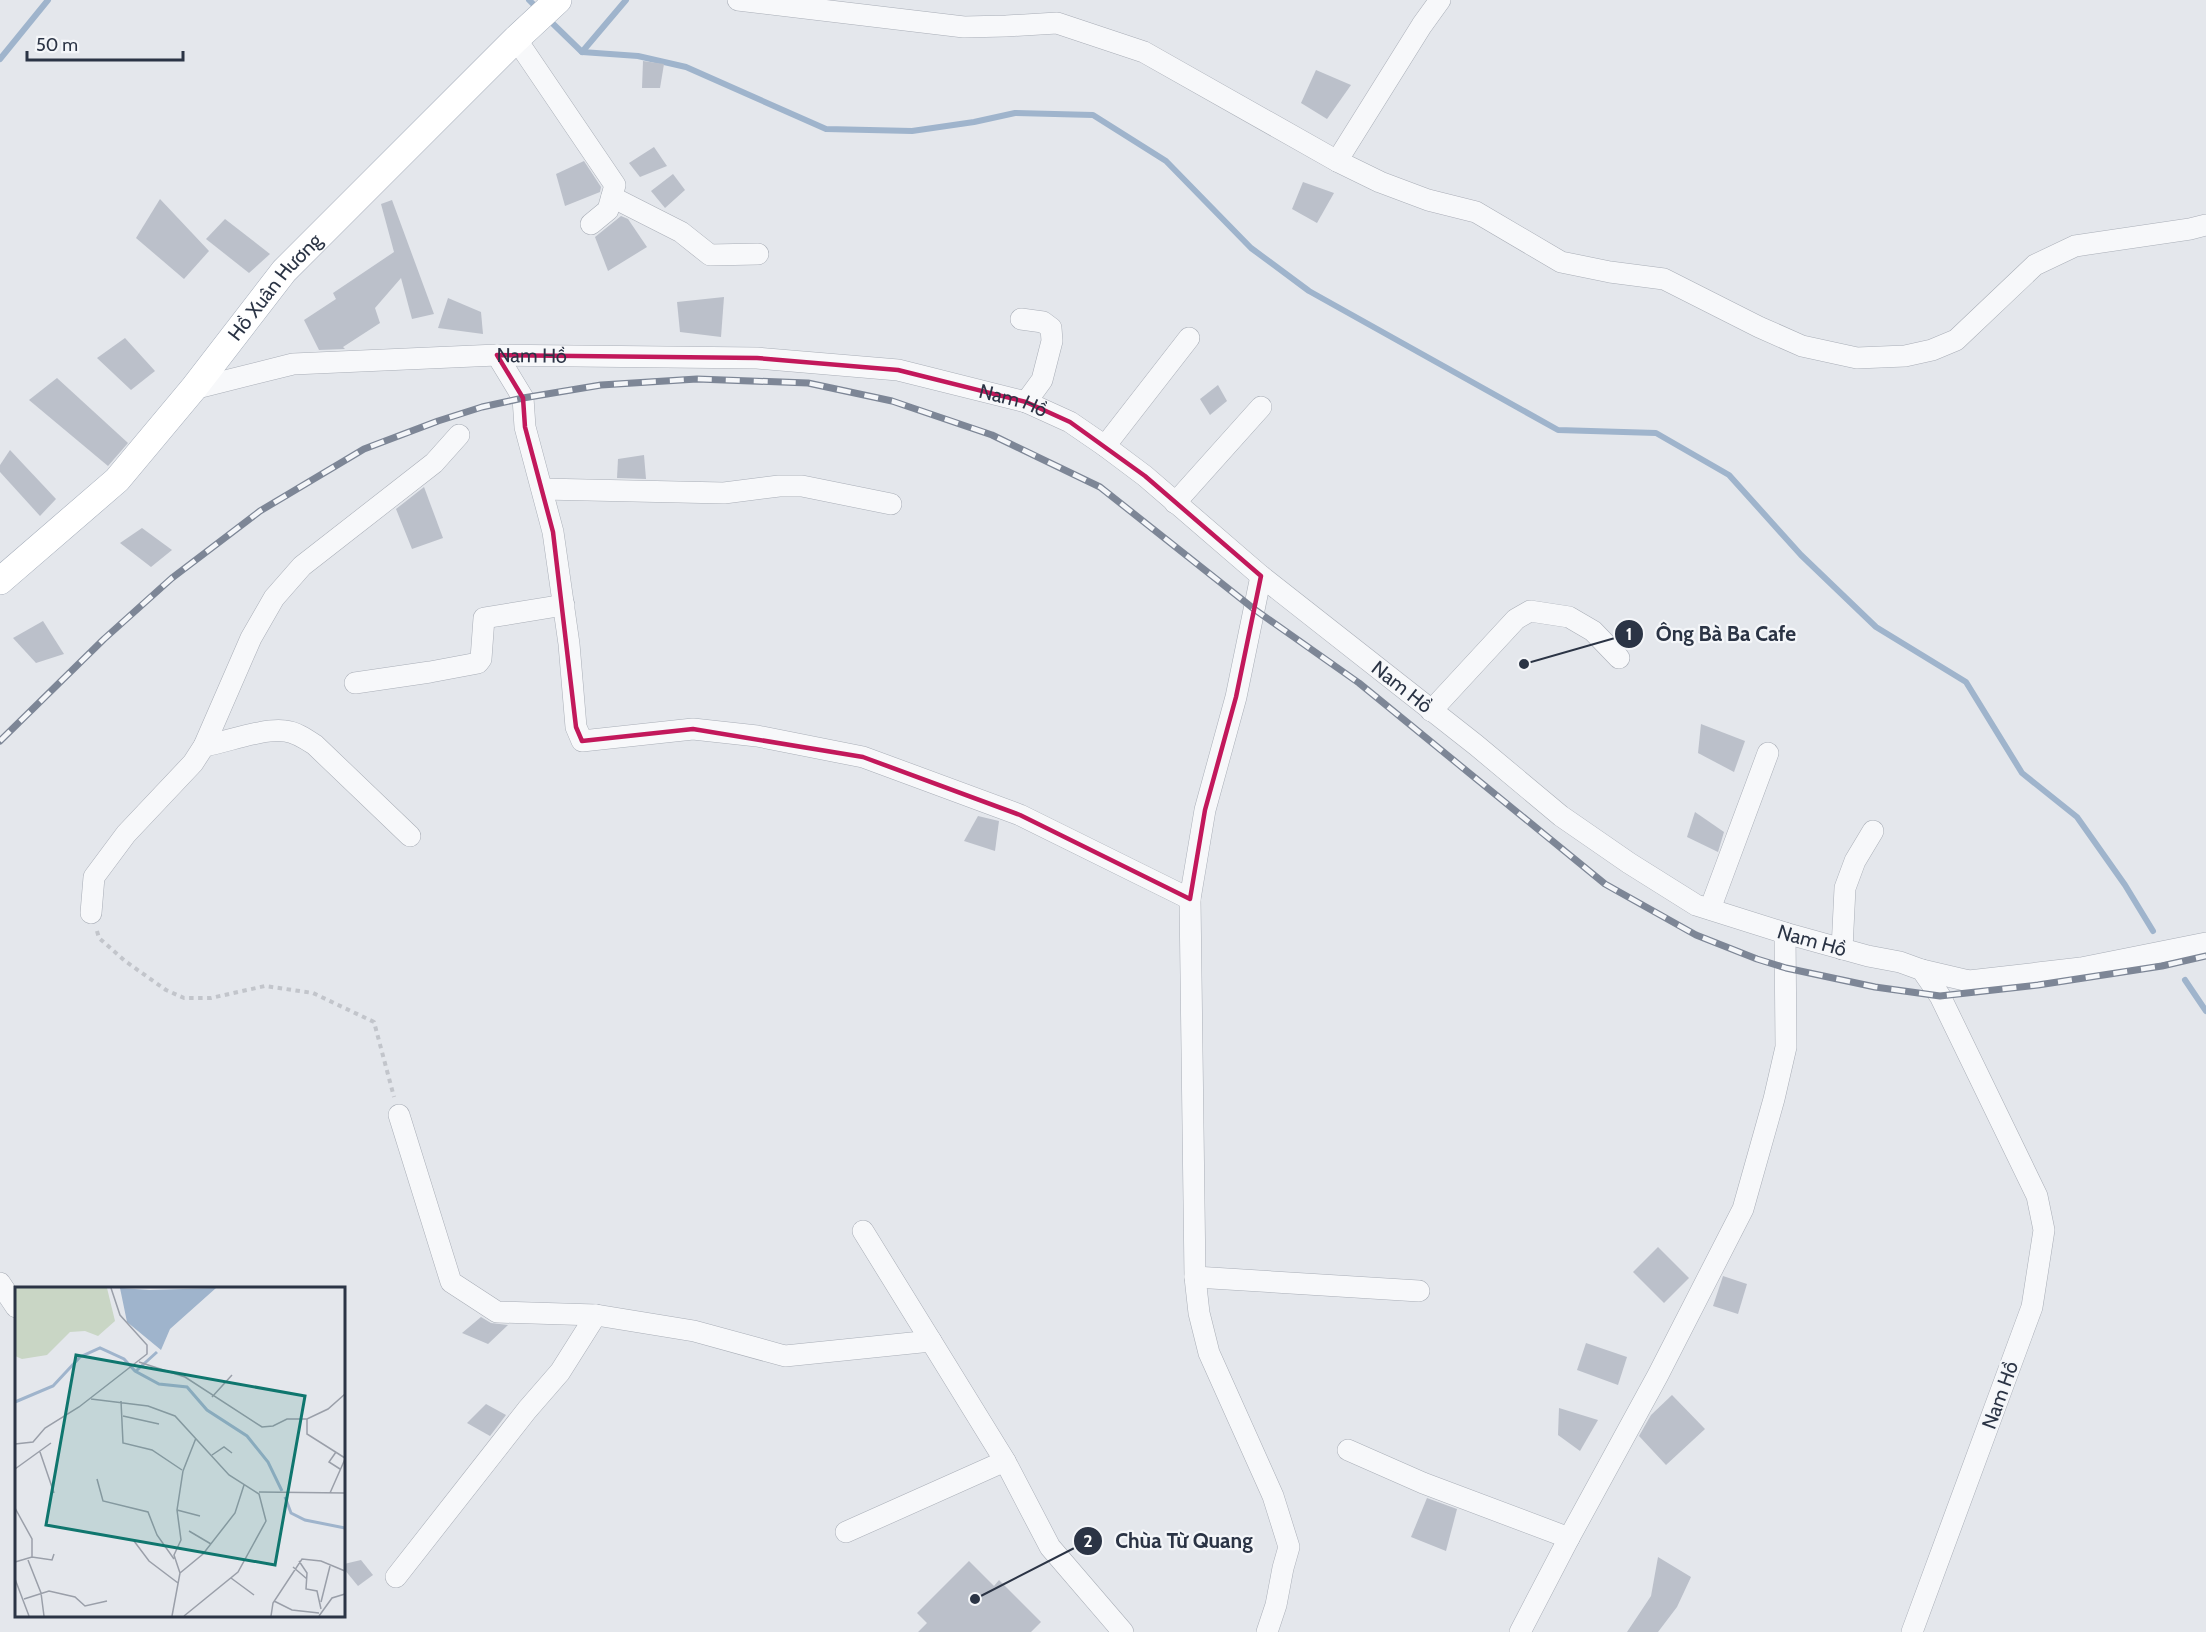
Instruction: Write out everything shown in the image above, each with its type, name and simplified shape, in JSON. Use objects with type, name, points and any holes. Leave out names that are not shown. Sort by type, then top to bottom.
[{"type":"main road","name":"Hồ Xuân Hương","points":[[0,581],[117,480],[193,389],[284,271],[522,33],[558,0]]},
{"type":"street","points":[[738,0],[964,27],[1057,23],[1144,52],[1337,161],[1380,182],[1428,200],[1476,212],[1561,262],[1610,272],[1664,279],[1802,346],[1857,358],[1905,356],[1932,350],[1956,340],[2035,265],[2075,246],[2206,225]]},
{"type":"street","points":[[1337,161],[1440,0]]},
{"type":"street","points":[[522,33],[615,185],[608,210],[591,224]]},
{"type":"street","points":[[612,197],[681,232],[710,255],[759,254]]},
{"type":"street","points":[[1021,319],[1043,322],[1051,328],[1052,341],[1042,380],[1026,402]]},
{"type":"street","points":[[1105,446],[1189,338]]},
{"type":"street","points":[[497,355],[522,398],[525,427],[553,532],[564,605],[576,727],[582,741],[693,729],[757,736],[863,758],[1020,815],[1190,899]]},
{"type":"street","name":"Nam Hồ","points":[[193,389],[294,364],[497,355],[757,358],[898,370],[1026,402],[1070,422],[1105,446],[1261,576],[1561,816],[1639,869],[1696,904],[1710,909],[1785,933],[1900,962],[1922,970],[1940,996],[2037,1196],[2044,1230],[2032,1307],[1912,1632]]},
{"type":"street","points":[[1175,503],[1261,407]]},
{"type":"street","points":[[92,912],[94,877],[126,834],[193,763],[204,746],[251,638],[274,598],[302,566],[434,463],[459,435]]},
{"type":"street","points":[[542,489],[723,493],[779,486],[802,486],[891,504]]},
{"type":"street","points":[[1261,576],[1236,697],[1205,810],[1190,899],[1195,1277],[1199,1313],[1209,1353],[1273,1496],[1289,1547],[1276,1605],[1267,1632]]},
{"type":"street","points":[[355,684],[478,663],[481,659],[484,618],[564,605]]},
{"type":"street","points":[[1431,711],[1516,619],[1530,611],[1569,618],[1593,631],[1619,658]]},
{"type":"street","points":[[204,746],[261,732],[285,731],[299,735],[315,745],[410,836]]},
{"type":"street","points":[[1710,909],[1768,753]]},
{"type":"street","points":[[1842,949],[1845,888],[1855,861],[1873,831]]},
{"type":"street","points":[[1520,1632],[1658,1375],[1743,1209],[1786,1047],[1785,933]]},
{"type":"street","points":[[1922,970],[1969,981],[2081,968],[2206,943]]},
{"type":"street","points":[[399,1115],[451,1282],[497,1312],[596,1315],[694,1331],[784,1356],[931,1341]]},
{"type":"street","points":[[863,1231],[1005,1461],[1050,1546],[1123,1632]]},
{"type":"street","points":[[1195,1277],[1419,1292]]},
{"type":"street","points":[[0,1282],[15,1305]]},
{"type":"street","points":[[396,1577],[527,1410],[560,1372],[596,1315]]},
{"type":"street","points":[[1348,1450],[1423,1483],[1569,1538]]},
{"type":"street","points":[[846,1532],[1005,1461]]},
{"type":"path","points":[[92,912],[99,938],[166,990],[184,998],[211,998],[265,986],[313,993],[374,1022],[399,1115]]},
{"type":"highlighted area","points":[[497,355],[757,358],[898,370],[1026,402],[1070,422],[1145,476],[1261,576],[1236,697],[1205,810],[1190,899],[1020,815],[863,757],[693,729],[582,741],[576,727],[553,532],[525,427],[523,398]]},
{"type":"building","points":[[643,61],[664,64],[660,88],[642,88]]},
{"type":"building","points":[[1316,70],[1351,85],[1327,119],[1301,103]]},
{"type":"building","points":[[654,147],[667,166],[640,177],[629,163]]},
{"type":"building","points":[[584,161],[601,187],[600,192],[565,206],[556,174]]},
{"type":"building","points":[[673,174],[685,190],[665,208],[651,191]]},
{"type":"building","points":[[1303,182],[1334,193],[1317,223],[1292,209]]},
{"type":"building","points":[[160,199],[209,251],[184,279],[136,238]]},
{"type":"building","points":[[392,200],[434,314],[412,319],[401,278],[375,308],[380,323],[343,347],[345,349],[319,350],[304,320],[336,299],[333,293],[394,252],[381,204]]},
{"type":"building","points":[[621,216],[628,219],[647,247],[608,271],[595,237]]},
{"type":"building","points":[[225,219],[270,254],[249,273],[206,239]]},
{"type":"building","points":[[724,297],[721,337],[680,332],[677,302]]},
{"type":"building","points":[[448,298],[481,312],[483,334],[438,328]]},
{"type":"building","points":[[125,338],[155,371],[131,390],[97,358]]},
{"type":"building","points":[[57,378],[128,443],[108,466],[29,400]]},
{"type":"building","points":[[1218,385],[1227,401],[1210,415],[1200,399]]},
{"type":"building","points":[[10,450],[56,499],[40,516],[0,472],[0,465]]},
{"type":"building","points":[[644,455],[646,479],[617,478],[618,459]]},
{"type":"building","points":[[424,487],[443,538],[412,549],[396,509]]},
{"type":"building","points":[[142,528],[172,550],[151,567],[120,543]]},
{"type":"building","points":[[43,621],[64,654],[36,663],[13,638]]},
{"type":"building","points":[[1701,724],[1745,741],[1734,772],[1698,753]]},
{"type":"building","points":[[1695,812],[1724,832],[1718,852],[1687,837]]},
{"type":"building","points":[[978,816],[999,821],[995,851],[964,841]]},
{"type":"building","points":[[1658,1247],[1689,1278],[1664,1303],[1633,1272]]},
{"type":"building","points":[[1723,1276],[1747,1284],[1738,1314],[1713,1306]]},
{"type":"building","points":[[481,1317],[491,1323],[508,1325],[488,1344],[462,1333]]},
{"type":"building","points":[[1586,1343],[1627,1357],[1618,1385],[1577,1370]]},
{"type":"building","points":[[1672,1395],[1705,1429],[1666,1465],[1639,1436],[1651,1415]]},
{"type":"building","points":[[486,1404],[506,1415],[490,1436],[467,1423]]},
{"type":"building","points":[[1559,1408],[1598,1420],[1580,1451],[1558,1435]]},
{"type":"building","points":[[1427,1498],[1457,1509],[1446,1551],[1411,1537]]},
{"type":"building","points":[[1658,1557],[1691,1577],[1677,1607],[1658,1632],[1627,1632],[1651,1596]]},
{"type":"building","points":[[361,1560],[373,1575],[358,1586],[345,1570],[345,1564]]},
{"type":"building","points":[[969,1561],[994,1586],[999,1580],[1041,1622],[1031,1632],[918,1632],[927,1623],[917,1613]]},
{"type":"waterway","points":[[0,59],[48,0]]},
{"type":"waterway","points":[[529,0],[537,8]]},
{"type":"waterway","points":[[582,52],[626,0]]},
{"type":"waterway","points":[[547,18],[582,52],[638,56],[686,67],[826,129],[912,131],[974,122],[1015,113],[1093,115],[1166,161],[1251,248],[1309,291],[1558,430],[1656,433],[1729,475],[1801,555],[1876,627],[1966,682],[2022,773],[2077,817],[2125,885],[2153,931]]},
{"type":"waterway","points":[[2185,980],[2206,1011]]},
{"type":"railway","points":[[0,741],[104,639],[172,578],[260,511],[364,449],[482,407],[601,385],[697,379],[808,383],[892,401],[992,435],[1100,487],[1254,609],[1359,683],[1605,884],[1696,935],[1786,968],[1875,987],[1940,996],[2038,985],[2162,966],[2206,956]]},
{"type":"place","name":"Ông Bà Ba Cafe","points":[[1524,664]]},
{"type":"place","name":"Chùa Từ Quang","points":[[975,1599]]}]
